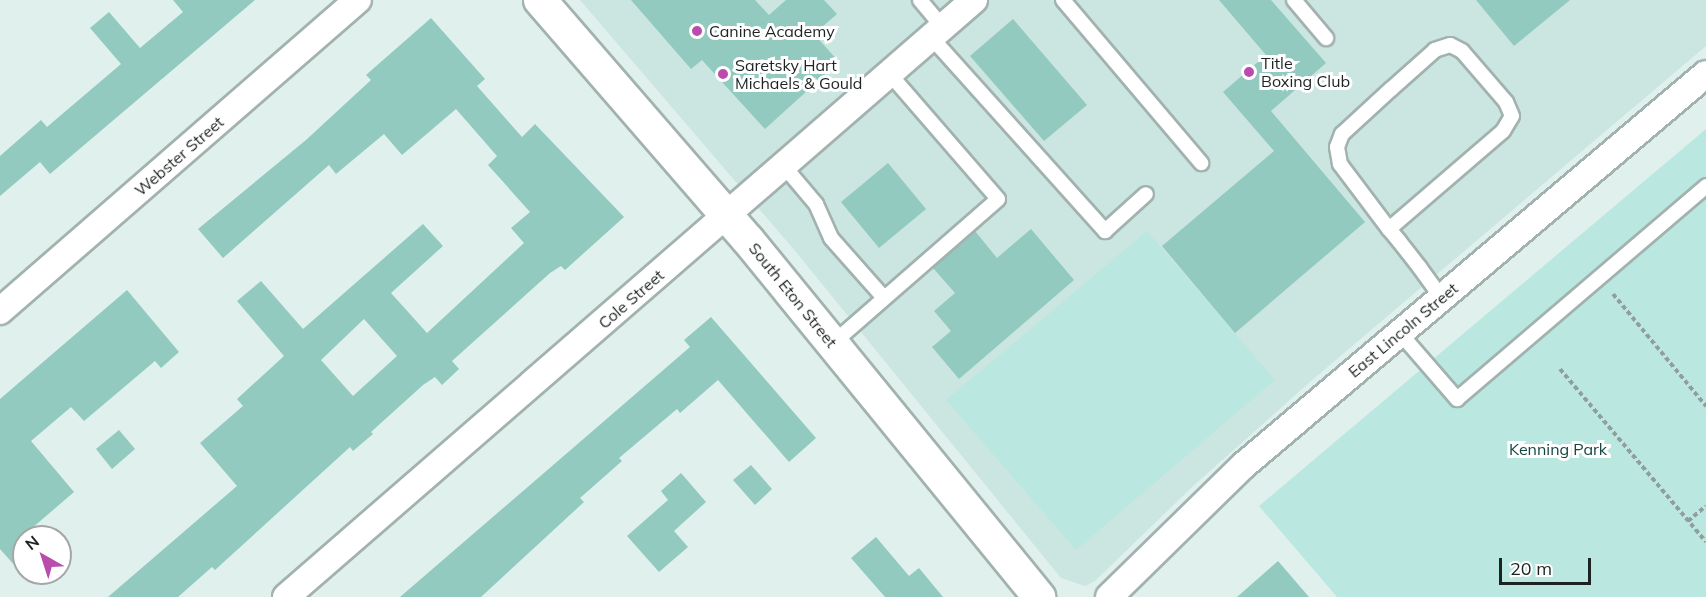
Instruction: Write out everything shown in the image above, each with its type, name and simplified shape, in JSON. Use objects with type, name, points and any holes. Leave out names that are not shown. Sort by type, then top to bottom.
[{"type":"street","name":"Webster Street","points":[[0,311],[358,0]]},
{"type":"street","name":"South Eton Street","points":[[540,0],[727,216],[1039,597]]},
{"type":"street","name":"Cole Street","points":[[286,597],[974,0]]},
{"type":"street","name":"East Lincoln Street","points":[[1109,597],[1244,465],[1706,74]]},
{"type":"lane","points":[[920,0],[937,32],[1105,231],[1146,194]]},
{"type":"lane","points":[[1063,0],[1201,163]]},
{"type":"lane","points":[[1294,0],[1326,38]]},
{"type":"lane","points":[[1389,229],[1503,131],[1512,116],[1506,102],[1477,68],[1450,45],[1435,50],[1374,104],[1342,134],[1337,147],[1340,164],[1389,229],[1442,297]]},
{"type":"lane","points":[[832,344],[998,199],[889,73]]},
{"type":"lane","points":[[783,165],[816,204],[831,238],[884,298]]},
{"type":"lane","points":[[1400,332],[1457,399],[1706,186]]},
{"type":"path","points":[[1599,277],[1706,406]]},
{"type":"path","points":[[1560,369],[1706,542]]},
{"type":"path","points":[[1689,521],[1706,506]]},
{"type":"shaded area","points":[[580,0],[1706,0],[1706,46],[1311,381],[1192,487],[1095,581],[1085,586],[1061,578],[796,252]]},
{"type":"green space","name":"Kenning Park","points":[[1706,129],[1706,597],[1337,597],[1259,506]]},
{"type":"green space","points":[[1147,231],[1275,380],[1076,550],[946,400]]},
{"type":"building","points":[[173,0],[255,0],[50,174],[40,162],[0,196],[0,156],[41,120],[47,127],[121,64],[90,28],[109,12],[140,48],[183,12]]},
{"type":"building","points":[[631,0],[755,0],[769,15],[786,0],[824,0],[837,14],[814,34],[839,62],[765,129],[702,60],[691,69]]},
{"type":"building","points":[[1219,0],[1271,0],[1326,63],[1271,111],[1365,222],[1235,333],[1162,246],[1274,151],[1223,92],[1266,55]]},
{"type":"building","points":[[1476,0],[1570,0],[1514,46]]},
{"type":"building","points":[[431,18],[485,79],[477,86],[522,137],[535,124],[624,217],[565,270],[561,266],[550,273],[452,361],[459,369],[442,385],[435,377],[423,385],[371,432],[373,434],[353,451],[350,447],[215,570],[212,567],[178,597],[108,597],[237,486],[200,443],[243,406],[237,399],[284,356],[237,301],[261,281],[303,329],[423,224],[443,246],[391,293],[427,333],[524,243],[511,228],[530,212],[488,165],[497,156],[456,109],[402,155],[384,134],[336,174],[329,165],[223,258],[198,229],[306,140],[371,80],[366,75]],"holes":[[[364,319],[397,356],[353,396],[321,360]]]},
{"type":"building","points":[[1013,19],[1087,105],[1044,141],[970,56]]},
{"type":"building","points":[[888,163],[926,209],[879,248],[841,202]]},
{"type":"building","points":[[1031,229],[1074,280],[959,379],[932,347],[951,331],[934,311],[955,293],[933,268],[975,231],[997,258]]},
{"type":"building","points":[[127,290],[179,352],[161,368],[155,361],[84,421],[71,407],[31,441],[74,492],[36,525],[12,525],[12,562],[0,549],[0,399]]},
{"type":"building","points":[[711,317],[816,438],[789,462],[718,380],[680,413],[677,409],[619,458],[622,461],[580,498],[584,502],[481,597],[400,597],[690,347],[684,340]]},
{"type":"building","points":[[119,430],[135,449],[112,469],[96,449]]},
{"type":"building","points":[[751,465],[772,489],[755,505],[733,480]]},
{"type":"building","points":[[681,473],[706,502],[674,531],[688,547],[659,572],[627,536],[668,500],[661,491]]},
{"type":"building","points":[[876,537],[909,576],[919,568],[943,597],[885,597],[851,558]]},
{"type":"building","points":[[1278,561],[1309,597],[1237,597]]},
{"type":"place","name":"Canine Academy","points":[[697,31]]},
{"type":"place","name":"Title Boxing Club","points":[[1249,72]]},
{"type":"place","name":"Saretsky Hart Michaels & Gould","points":[[723,74]]}]
